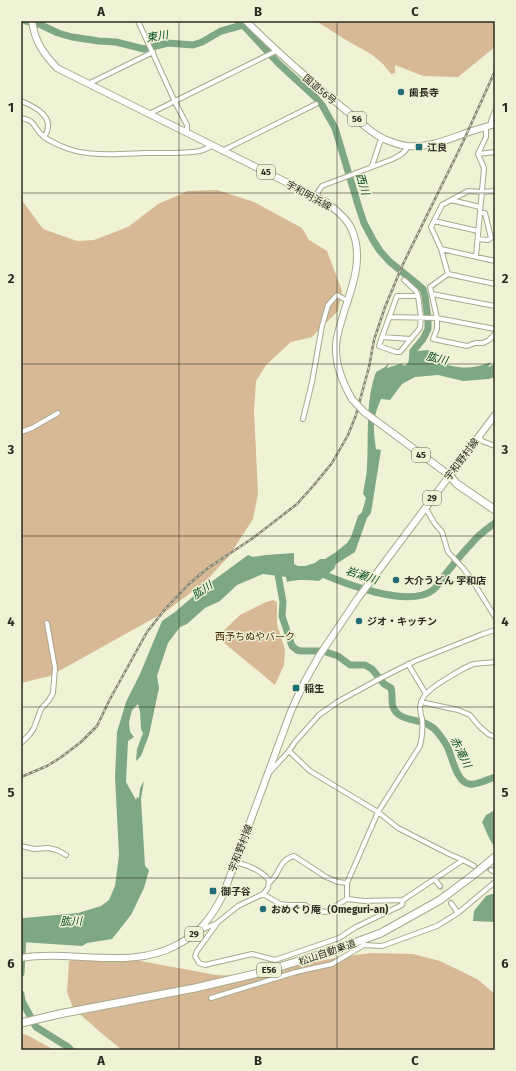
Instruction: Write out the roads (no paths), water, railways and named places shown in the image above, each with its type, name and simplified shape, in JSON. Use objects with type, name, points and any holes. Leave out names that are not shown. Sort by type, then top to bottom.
[{"type":"highway","points":[[449,475],[459,480],[494,508]]},
{"type":"highway","name":"松山自動車道","points":[[21,1023],[195,988],[259,973],[335,950],[381,933],[440,900],[476,873],[494,857]]},
{"type":"main road","name":"国道56号","points":[[246,21],[274,52],[371,131],[383,139],[408,146],[422,146],[436,143],[491,125]]},
{"type":"main road","name":"宇和明浜線","points":[[32,24],[36,40],[45,55],[57,68],[326,202],[338,212],[350,226],[355,241],[357,256],[356,271],[336,343],[336,356],[344,385],[352,399],[364,412],[449,475]]},
{"type":"main road","name":"宇和野村線","points":[[21,958],[46,955],[138,958],[169,950],[188,940],[203,926],[216,909],[223,895],[291,711],[319,656],[358,598],[495,415]]},
{"type":"street","points":[[138,21],[187,125],[187,133]]},
{"type":"street","points":[[88,84],[151,49]]},
{"type":"street","points":[[148,114],[274,52]]},
{"type":"street","points":[[21,101],[31,105],[44,115],[48,121],[47,132],[44,137]]},
{"type":"street","points":[[222,151],[316,104]]},
{"type":"street","points":[[476,256],[484,168],[478,154],[491,125],[495,111]]},
{"type":"street","points":[[21,118],[34,123],[38,132],[53,142],[71,150],[94,154],[175,153],[202,151],[211,146]]},
{"type":"street","points":[[372,166],[380,142],[383,139]]},
{"type":"street","points":[[317,198],[318,192],[322,186],[394,159],[403,154],[408,146]]},
{"type":"street","points":[[478,154],[495,152]]},
{"type":"street","points":[[448,274],[441,249],[431,227],[442,205],[468,191],[482,192],[495,190]]},
{"type":"street","points":[[451,200],[480,206]]},
{"type":"street","points":[[478,239],[488,240],[491,238],[485,213],[480,213]]},
{"type":"street","points":[[434,221],[478,231]]},
{"type":"street","points":[[441,249],[495,260]]},
{"type":"street","points":[[495,284],[448,274],[430,287],[437,318],[433,339],[467,346],[475,342],[483,343],[495,334]]},
{"type":"street","points":[[404,280],[416,291],[418,296],[423,317],[420,328],[400,352],[379,346],[397,296],[418,296]]},
{"type":"street","points":[[432,294],[495,306]]},
{"type":"street","points":[[303,419],[312,382],[322,326],[328,305],[337,295],[348,301]]},
{"type":"street","points":[[389,317],[437,318],[495,329]]},
{"type":"street","points":[[382,337],[412,339]]},
{"type":"street","points":[[21,432],[32,428],[58,413]]},
{"type":"street","points":[[478,437],[482,441],[495,446]]},
{"type":"street","points":[[425,507],[435,524],[442,532],[448,552],[472,580],[495,617]]},
{"type":"street","points":[[21,742],[34,728],[42,709],[53,693],[55,668],[48,623]]},
{"type":"street","points":[[268,773],[319,716],[339,701],[408,664],[495,630]]},
{"type":"street","points":[[347,899],[347,883],[378,812],[420,746],[422,740],[422,719],[420,711],[426,694],[433,687],[447,678],[472,665],[495,662]]},
{"type":"street","points":[[408,664],[426,694]]},
{"type":"street","points":[[422,702],[458,710],[470,715],[483,730],[495,737]]},
{"type":"street","points":[[289,751],[310,771],[378,812],[398,828],[474,866]]},
{"type":"street","points":[[21,846],[34,849],[48,848],[58,850],[66,855]]},
{"type":"street","points":[[197,932],[217,923],[238,906],[263,894],[282,864],[288,858],[294,856],[326,877],[338,882],[347,883]]},
{"type":"street","points":[[263,894],[280,904],[305,904],[313,910],[326,912],[347,899],[364,901],[403,900],[462,860]]},
{"type":"street","points":[[235,862],[246,865],[263,874],[269,880],[269,883]]},
{"type":"street","points":[[434,879],[440,886]]},
{"type":"street","points":[[211,998],[296,972],[332,964],[364,945],[382,946],[437,926],[458,913],[495,882]]},
{"type":"street","points":[[217,923],[197,950],[195,956],[199,963],[205,965],[252,954],[275,960],[339,938],[356,927],[402,905],[403,900]]},
{"type":"street","points":[[451,903],[458,913]]},
{"type":"water","name":"肱川","points":[[427,350],[438,353],[439,355],[434,361],[456,367],[476,367],[491,362],[488,367],[495,364],[495,377],[489,379],[463,381],[438,375],[415,377],[402,384],[390,400],[381,399],[374,424],[376,449],[381,450],[371,513],[367,518],[355,552],[336,564],[334,569],[319,581],[299,580],[287,582],[286,577],[263,574],[237,585],[220,601],[205,608],[187,624],[180,627],[168,643],[157,676],[159,688],[149,735],[141,756],[136,761],[137,749],[143,733],[141,729],[138,704],[132,710],[129,722],[130,732],[134,737],[128,741],[126,782],[136,800],[137,797],[139,798],[140,788],[144,781],[141,799],[145,866],[149,870],[144,888],[131,915],[112,939],[87,943],[82,946],[21,942],[21,919],[78,913],[101,906],[109,900],[115,886],[119,855],[115,777],[117,732],[126,702],[140,674],[162,621],[203,588],[248,555],[253,557],[294,553],[294,564],[298,566],[305,566],[315,563],[320,559],[325,559],[347,543],[351,537],[358,516],[362,512],[366,498],[363,494],[367,470],[368,419],[370,395],[376,372],[389,363],[387,368],[406,362],[401,364],[405,366],[411,359],[412,354],[418,351]]},
{"type":"water","points":[[495,810],[495,848],[482,822],[486,815]]},
{"type":"water","points":[[495,893],[495,922],[473,921],[474,911],[486,896]]},
{"type":"waterway","name":"東川","points":[[26,21],[39,24],[58,33],[72,37],[116,42],[144,49],[168,43],[193,45],[202,42],[221,31],[243,25]]},
{"type":"waterway","name":"西川","points":[[238,21],[278,63],[322,105],[335,128],[364,223],[373,240],[390,262],[423,289],[428,319],[428,329],[423,339],[413,351],[412,363]]},
{"type":"waterway","name":"岩瀬川","points":[[318,572],[359,588],[393,596],[408,597],[422,595],[433,590],[474,540],[495,523]]},
{"type":"waterway","name":"赤滝川","points":[[277,569],[283,602],[282,616],[292,646],[301,651],[319,651]]},
{"type":"waterway","name":"赤滝川","points":[[326,652],[338,656],[350,665],[365,665],[372,669],[384,684],[391,688],[392,705],[396,713],[433,727],[438,733],[447,746],[458,775],[465,782],[475,784],[495,777]]},
{"type":"waterway","points":[[21,973],[23,933]]},
{"type":"waterway","points":[[21,994],[22,1001],[36,1027],[71,1050]]},
{"type":"tunnel","points":[[474,866],[491,870]]},
{"type":"tunnel","points":[[440,886],[451,903]]},
{"type":"railway","points":[[21,777],[47,766],[60,758],[81,742],[97,726],[110,699],[147,632],[166,608],[190,583],[208,568],[253,538],[297,504],[332,463],[348,435],[356,415],[369,367],[374,340],[385,307],[403,264],[463,142],[495,71]]},
{"type":"place","name":"歯長寺","points":[[401,92]]},
{"type":"place","name":"江良","points":[[419,147]]},
{"type":"place","name":"大介うどん 宇和店","points":[[396,580]]},
{"type":"place","name":"ジオ・キッチン","points":[[359,621]]},
{"type":"place","name":"稲生","points":[[296,688]]},
{"type":"place","name":"御子谷","points":[[213,891]]},
{"type":"place","name":"おめぐり庵（Omeguri-an)","points":[[263,909]]},
{"type":"park label","name":"西予ちぬやパーク","points":[[255,636]]}]
